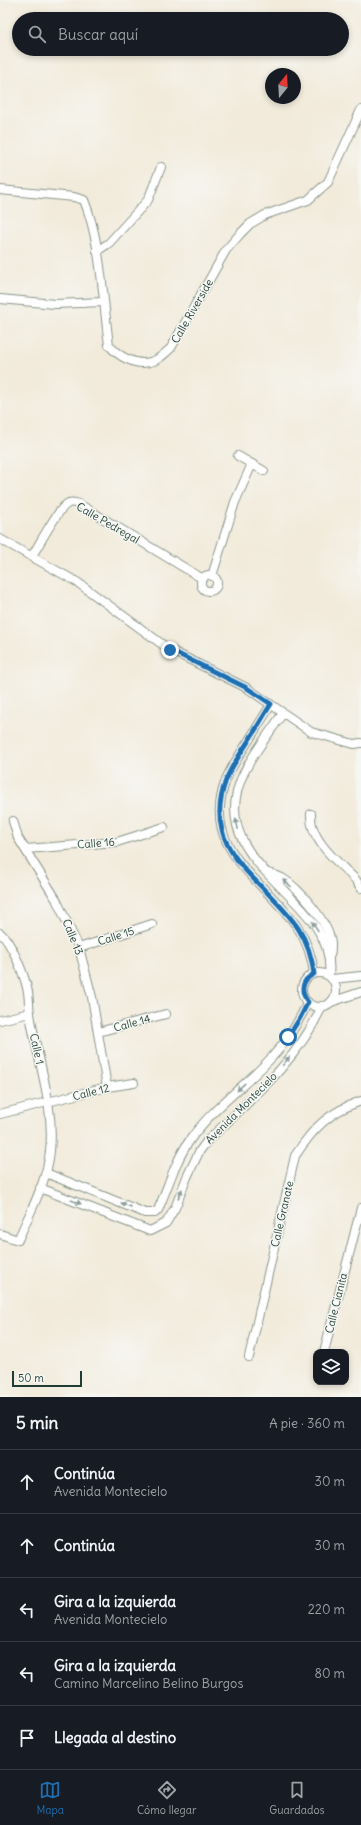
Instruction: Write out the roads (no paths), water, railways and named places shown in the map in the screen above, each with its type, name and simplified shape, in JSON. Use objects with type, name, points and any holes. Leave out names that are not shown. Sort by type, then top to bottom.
[{"type":"street","name":"Calle Riverside","points":[[0,190],[74,197],[84,200],[91,215],[109,344],[116,354],[127,360],[151,362],[161,357],[171,348],[226,250],[240,234],[250,224],[265,215],[308,200],[328,182],[361,110]]},
{"type":"street","points":[[97,251],[109,244],[148,200],[161,167]]},
{"type":"street","points":[[0,299],[54,304],[103,302]]},
{"type":"street","points":[[238,456],[264,471]]},
{"type":"street","points":[[212,576],[235,502],[252,464]]},
{"type":"street","name":"Calle Pedregal","points":[[32,556],[61,510],[68,503],[74,502],[203,578]]},
{"type":"street","points":[[0,539],[77,582],[170,650],[247,688],[311,732],[354,744],[361,743]]},
{"type":"street","points":[[212,576],[215,577],[218,582],[216,588],[212,591],[207,591],[202,588],[201,583],[203,578],[212,576]]},
{"type":"street","points":[[271,704],[231,768],[226,780],[219,810],[221,824],[224,836],[236,860],[298,928],[312,957],[314,974]]},
{"type":"street","points":[[283,713],[242,777],[236,796],[235,817],[238,832],[249,852],[316,926],[325,945],[330,962],[330,977],[336,988],[336,993],[331,1002]]},
{"type":"street","points":[[311,814],[312,829],[317,838],[356,880],[361,888]]},
{"type":"street","name":"Calle 13","points":[[13,821],[18,838],[56,899],[79,948],[98,1032],[107,1087]]},
{"type":"street","name":"Calle 16","points":[[26,849],[117,842],[164,827]]},
{"type":"street","name":"Calle 15","points":[[79,948],[152,924]]},
{"type":"street","name":"Calle 1","points":[[0,932],[5,937],[20,968],[28,992],[30,1013],[48,1103],[51,1129],[50,1152],[46,1173],[18,1240],[0,1234]]},
{"type":"street","points":[[361,976],[330,977],[319,973],[314,974],[309,976],[303,984],[303,994],[308,1002],[317,1006],[322,1006],[361,992]]},
{"type":"street","name":"Avenida Montecielo","points":[[46,1173],[145,1213],[155,1213],[158,1210],[182,1152],[190,1140],[205,1122],[274,1056],[296,1025],[308,1002]]},
{"type":"street","name":"Avenida Montecielo","points":[[40,1188],[150,1231],[166,1223],[175,1208],[186,1177],[199,1152],[207,1141],[285,1064],[313,1027],[322,1006]]},
{"type":"street","points":[[0,1020],[30,1013]]},
{"type":"street","name":"Calle 14","points":[[98,1032],[166,1014]]},
{"type":"street","name":"Calle 12","points":[[0,1114],[107,1087],[134,1083]]},
{"type":"street","name":"Calle Granate","points":[[249,1357],[295,1156],[308,1136],[328,1116],[361,1101]]},
{"type":"street","name":"Calle Cianita","points":[[325,1349],[361,1208]]}]
